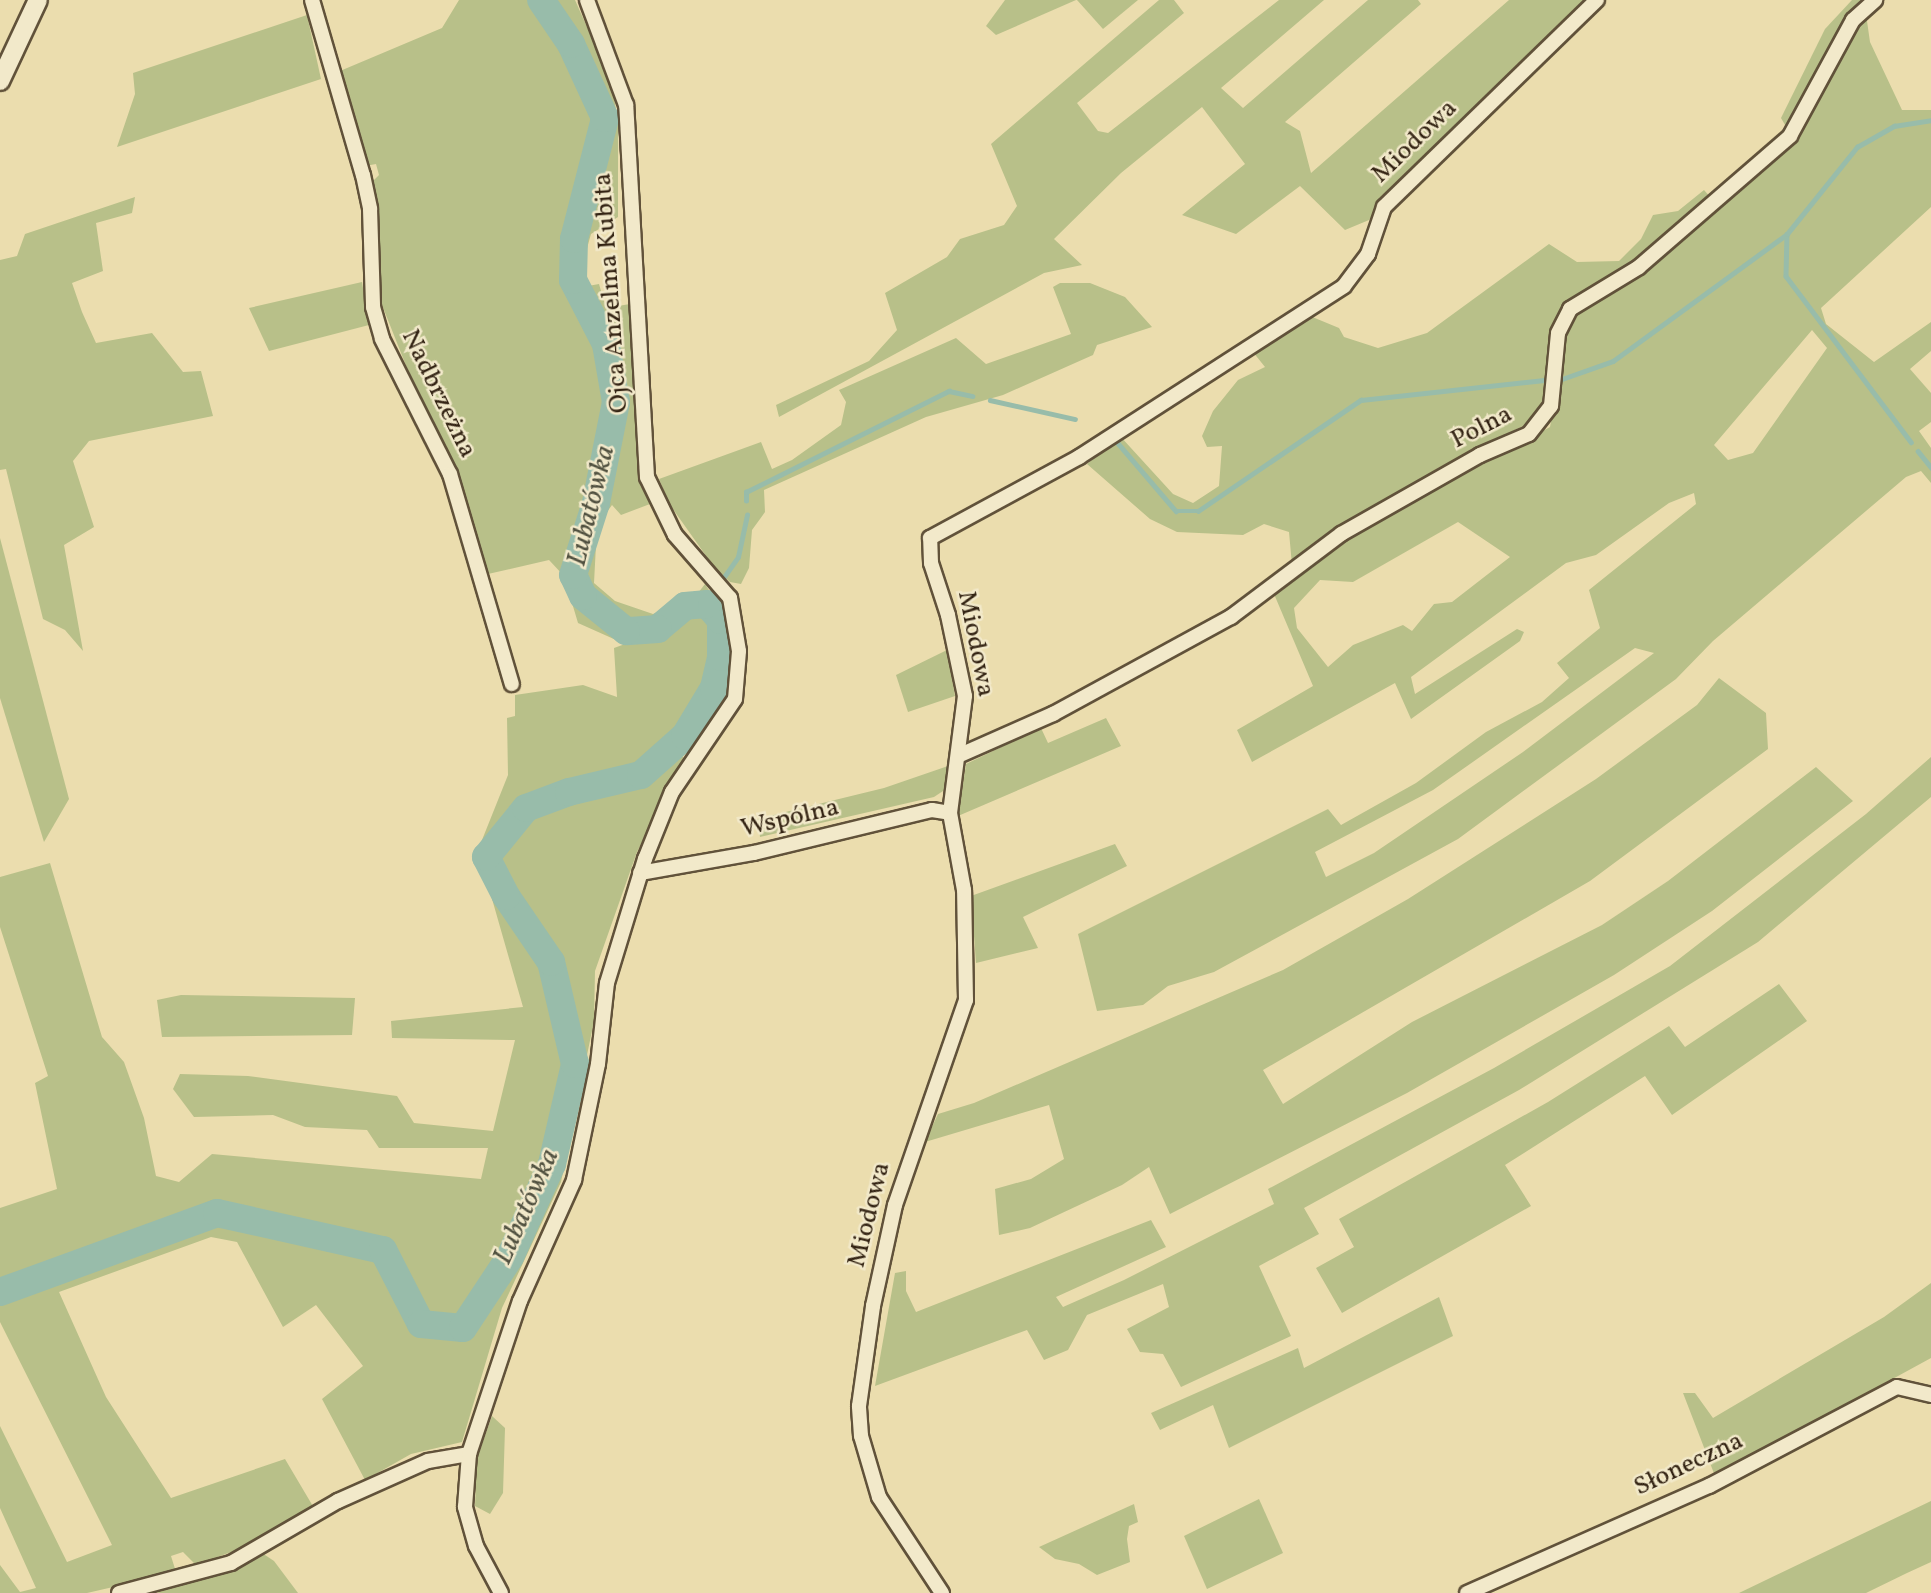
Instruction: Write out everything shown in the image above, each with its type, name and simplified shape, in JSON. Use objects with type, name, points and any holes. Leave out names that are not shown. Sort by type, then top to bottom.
[{"type":"street","points":[[0,81],[38,0]]},
{"type":"street","name":"Nadbrzeżna","points":[[312,0],[363,175],[370,209],[373,307],[382,339],[450,474],[512,684]]},
{"type":"street","name":"Ojca Anzelma Kubita","points":[[501,1593],[476,1546],[465,1507],[469,1454],[520,1301],[575,1180],[598,1063],[607,983],[640,873],[672,792],[735,699],[739,651],[730,598],[675,535],[647,477],[626,105],[587,0]]},
{"type":"street","name":"Miodowa","points":[[942,1593],[879,1497],[866,1459],[859,1406],[873,1306],[895,1205],[966,1000],[964,890],[950,813],[960,755],[965,696],[948,615],[931,563],[930,538],[1079,457],[1343,286],[1368,254],[1384,207],[1597,0]]},
{"type":"street","name":"Polna","points":[[960,755],[1053,714],[1231,617],[1341,534],[1480,455],[1529,434],[1551,406],[1558,333],[1570,309],[1639,267],[1790,136],[1853,20],[1875,0]]},
{"type":"street","name":"Wspólna","points":[[640,873],[754,853],[932,810],[950,813]]},
{"type":"street","name":"Słoneczna","points":[[1467,1593],[1709,1486],[1897,1387],[1931,1395]]},
{"type":"street","points":[[119,1593],[231,1563],[338,1500],[428,1461],[469,1454]]},
{"type":"green space","points":[[459,0],[575,0],[595,45],[614,97],[618,123],[618,217],[591,234],[581,270],[588,286],[599,284],[606,308],[630,304],[639,478],[650,504],[621,515],[612,505],[597,526],[594,583],[615,601],[653,614],[695,597],[705,584],[724,613],[730,657],[722,709],[695,749],[679,734],[668,743],[684,758],[637,852],[595,971],[594,1021],[561,1182],[502,1308],[462,1442],[411,1454],[365,1480],[322,1399],[363,1366],[316,1305],[283,1327],[237,1242],[211,1237],[59,1292],[106,1397],[171,1498],[285,1459],[314,1508],[269,1538],[196,1565],[183,1552],[171,1556],[176,1572],[87,1593],[0,1593],[0,1565],[20,1592],[36,1588],[0,1508],[0,1426],[67,1562],[112,1545],[0,1322],[0,1208],[57,1189],[35,1083],[48,1076],[0,927],[0,877],[50,863],[102,1037],[124,1062],[144,1118],[156,1176],[179,1182],[212,1154],[481,1179],[488,1148],[379,1148],[367,1130],[305,1127],[273,1115],[194,1117],[173,1089],[180,1074],[248,1076],[397,1096],[414,1123],[493,1131],[515,1040],[392,1038],[391,1021],[523,1007],[478,850],[508,775],[507,718],[515,716],[515,695],[583,685],[617,697],[614,648],[625,644],[578,623],[564,576],[549,560],[488,574],[457,471],[430,426],[380,300],[377,219],[370,184],[379,175],[376,164],[365,166],[340,71],[442,28]]},
{"type":"green space","points":[[1005,0],[1076,0],[996,35],[986,26]]},
{"type":"green space","points":[[1077,0],[1138,0],[1103,29]]},
{"type":"green space","points":[[1159,0],[1174,0],[1184,13],[1077,103],[1098,131],[1108,133],[1279,0],[1324,0],[1221,88],[1243,108],[1368,0],[1418,0],[1421,4],[1285,122],[1300,131],[1311,173],[1509,0],[1588,0],[1389,195],[1369,220],[1345,230],[1300,186],[1236,234],[1182,215],[1245,164],[1202,107],[1121,173],[1054,239],[1082,265],[1044,273],[779,417],[776,405],[869,361],[897,330],[885,293],[947,257],[960,239],[1004,225],[1017,206],[991,144]]},
{"type":"green space","points":[[1852,0],[1866,0],[1788,130],[1781,118],[1825,29]]},
{"type":"green space","points":[[1866,14],[1870,42],[1902,110],[1931,110],[1931,207],[1821,308],[1826,324],[1874,362],[1931,322],[1931,351],[1910,369],[1931,393],[1931,422],[1919,431],[1931,448],[1931,483],[1921,471],[1906,477],[1713,641],[1676,679],[1458,839],[1214,972],[1168,986],[1143,1005],[1097,1011],[1078,934],[1328,809],[1341,825],[1416,783],[1486,732],[1542,702],[1569,678],[1557,663],[1600,628],[1589,590],[1696,504],[1694,493],[1669,503],[1596,555],[1566,563],[1411,677],[1415,694],[1517,629],[1524,632],[1520,641],[1411,719],[1395,683],[1252,762],[1237,730],[1313,686],[1274,594],[1332,547],[1550,427],[1569,321],[1594,299],[1697,229],[1793,140]],"holes":[[[1812,330],[1827,348],[1753,453],[1728,460],[1714,445]],[[1458,522],[1510,557],[1452,602],[1434,604],[1412,631],[1403,625],[1353,645],[1328,667],[1297,628],[1294,608],[1320,580],[1353,582]],[[1635,648],[1654,653],[1523,752],[1374,853],[1326,877],[1315,852],[1433,790]]]},
{"type":"green space","points":[[307,15],[321,79],[117,147],[135,94],[133,73]]},
{"type":"green space","points":[[1704,190],[1711,198],[1638,261],[1575,296],[1558,316],[1545,402],[1531,422],[1438,468],[1292,565],[1289,532],[1264,524],[1243,535],[1177,532],[1150,519],[1087,464],[1120,436],[1173,494],[1193,503],[1219,486],[1222,446],[1207,447],[1202,436],[1213,411],[1238,380],[1265,367],[1253,352],[1310,316],[1339,328],[1344,337],[1378,348],[1427,333],[1549,244],[1577,262],[1619,261],[1641,239],[1653,215],[1678,211]]},
{"type":"green space","points":[[135,197],[132,213],[96,223],[103,271],[72,283],[82,312],[96,343],[152,333],[183,372],[201,371],[213,416],[89,441],[73,461],[94,527],[64,545],[83,651],[65,630],[43,619],[6,469],[0,470],[0,260],[17,256],[25,234]]},
{"type":"green space","points":[[362,282],[369,325],[269,351],[249,308]]},
{"type":"green space","points":[[1060,283],[1090,283],[1125,297],[1152,327],[1097,345],[1093,355],[1003,395],[926,417],[764,490],[765,512],[752,530],[749,568],[741,584],[730,582],[714,567],[670,505],[659,479],[761,442],[772,469],[792,460],[841,425],[846,402],[839,390],[956,338],[986,364],[1071,334],[1053,287]]},
{"type":"green space","points":[[0,538],[69,799],[44,842],[0,698]]},
{"type":"green space","points":[[947,650],[955,696],[908,712],[896,675]]},
{"type":"green space","points":[[1719,678],[1766,713],[1768,749],[1590,881],[1263,1070],[1283,1104],[1412,1022],[1602,925],[1668,881],[1816,767],[1853,801],[1712,911],[1614,975],[1407,1093],[1170,1214],[1149,1167],[1122,1185],[1030,1228],[999,1235],[995,1189],[1031,1179],[1064,1159],[1049,1105],[925,1142],[938,1114],[974,1103],[1283,970],[1408,899],[1596,779],[1697,705]]},
{"type":"green space","points":[[1106,718],[1121,746],[958,816],[966,764],[1041,728],[1048,743]]},
{"type":"green space","points":[[1931,757],[1931,797],[1758,942],[1519,1090],[1304,1208],[1319,1234],[1259,1266],[1291,1336],[1181,1387],[1163,1354],[1140,1352],[1127,1329],[1169,1307],[1163,1284],[1087,1315],[1068,1350],[1044,1360],[1027,1330],[875,1386],[895,1273],[906,1271],[906,1291],[916,1312],[1151,1220],[1166,1247],[1056,1297],[1063,1307],[1124,1280],[1274,1204],[1268,1189],[1494,1068],[1670,966],[1866,814]]},
{"type":"green space","points":[[948,766],[946,789],[934,797],[760,837],[757,819],[884,788]]},
{"type":"green space","points":[[1115,844],[1127,866],[1023,917],[1038,948],[976,963],[971,896]]},
{"type":"green space","points":[[1779,984],[1807,1021],[1672,1115],[1645,1076],[1505,1165],[1531,1206],[1342,1313],[1316,1268],[1354,1247],[1339,1219],[1548,1102],[1669,1026],[1685,1047]]},
{"type":"green space","points":[[181,995],[355,998],[352,1035],[162,1037],[157,1000]]},
{"type":"green space","points":[[1931,1283],[1931,1358],[1715,1476],[1683,1393],[1695,1393],[1713,1418],[1884,1317]]},
{"type":"green space","points":[[1439,1297],[1453,1336],[1229,1448],[1213,1405],[1160,1430],[1151,1413],[1298,1348],[1304,1368]]},
{"type":"green space","points":[[492,1416],[505,1428],[503,1493],[490,1514],[475,1506],[477,1458]]},
{"type":"green space","points":[[1259,1499],[1283,1553],[1207,1589],[1184,1536]]},
{"type":"green space","points":[[1931,1501],[1931,1562],[1866,1593],[1739,1593]]},
{"type":"green space","points":[[1134,1504],[1138,1522],[1129,1526],[1127,1539],[1130,1562],[1097,1575],[1079,1564],[1055,1559],[1039,1547]]},
{"type":"green space","points":[[262,1553],[274,1561],[298,1593],[157,1593]]},
{"type":"waterway","name":"Lubatówka","points":[[0,1292],[217,1213],[383,1250],[421,1324],[463,1328],[510,1257],[552,1164],[575,1064],[551,962],[506,896],[486,857],[526,808],[569,792],[641,775],[685,736],[714,688],[721,657],[721,620],[707,604],[685,606],[658,629],[626,631],[583,596],[573,575],[596,503],[616,402],[606,344],[573,280],[574,239],[605,118],[571,44],[541,0]]},
{"type":"waterway","points":[[1562,379],[1613,361],[1787,234],[1857,147],[1894,126],[1931,120]]},
{"type":"waterway","points":[[1787,234],[1786,276],[1911,442]]},
{"type":"waterway","points":[[1117,442],[1176,511],[1198,511],[1361,400],[1544,380]]},
{"type":"waterway","points":[[746,501],[746,492],[949,391],[972,396]]},
{"type":"waterway","points":[[990,400],[1075,419]]},
{"type":"waterway","points":[[1918,451],[1931,467]]},
{"type":"waterway","points":[[724,577],[738,557],[747,515]]},
{"type":"waterway","points":[[707,604],[712,595]]}]
